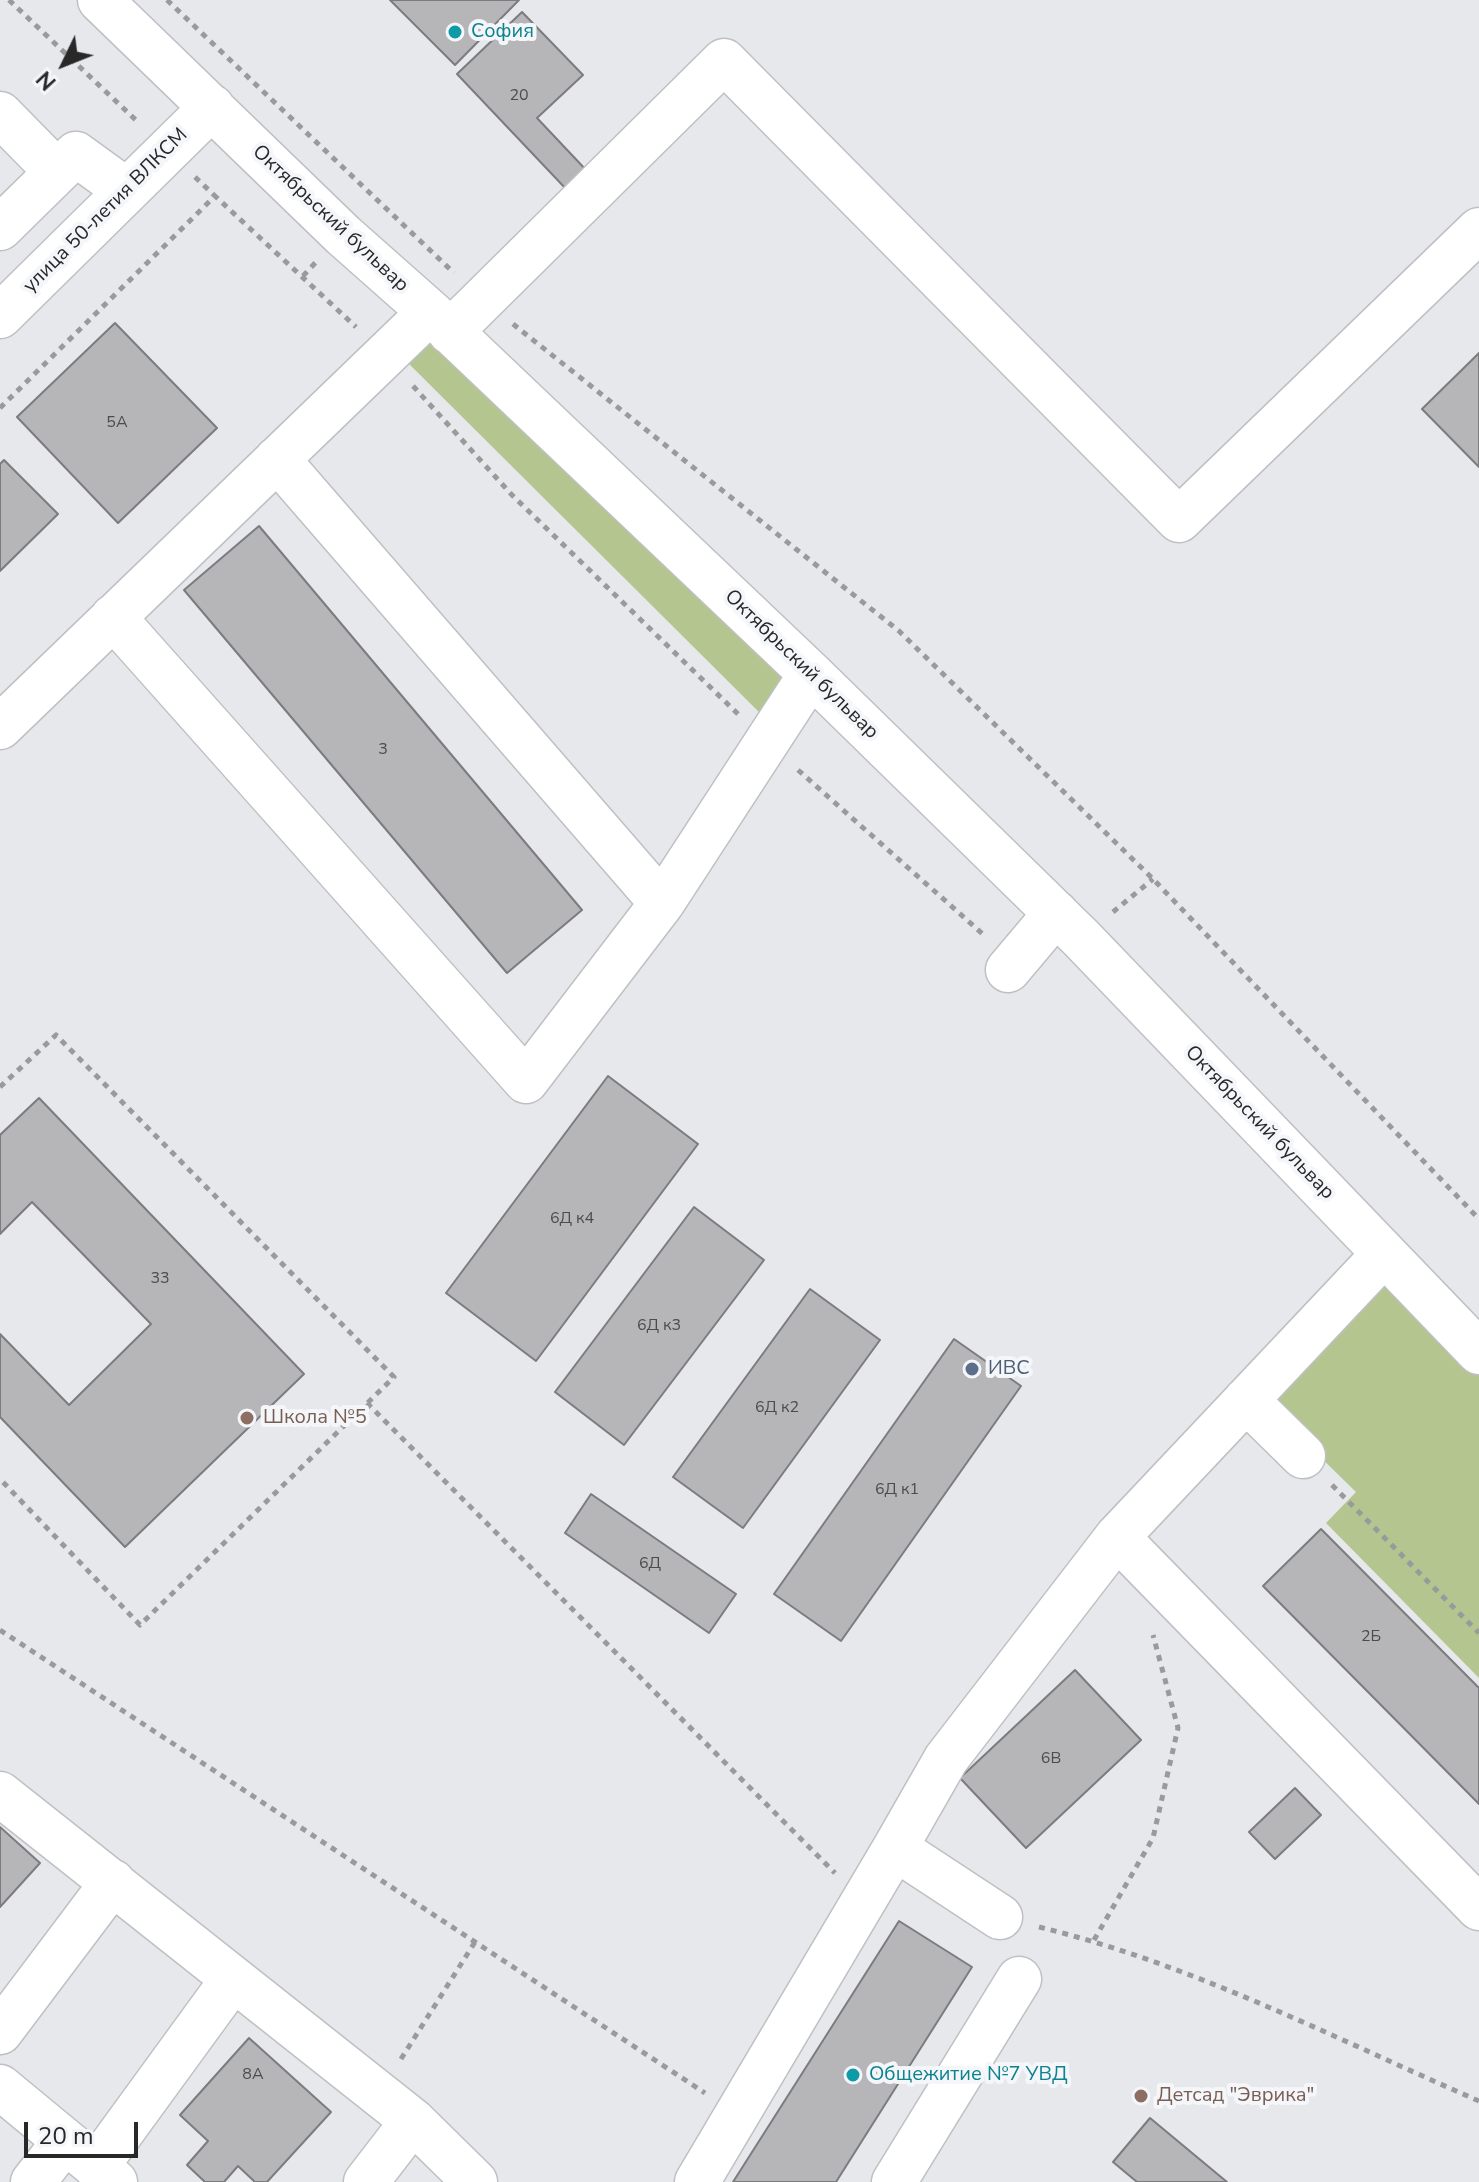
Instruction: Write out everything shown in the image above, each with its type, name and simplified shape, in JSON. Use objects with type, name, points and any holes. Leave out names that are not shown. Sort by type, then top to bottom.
[{"type":"street","name":"Октябрьский бульвар","points":[[100,0],[343,235],[440,322],[811,674],[1056,913],[1384,1254],[1472,1332]]},
{"type":"street","points":[[0,727],[384,356],[483,300],[724,61],[1179,520],[1479,230]]},
{"type":"street","name":"улица 50-летия ВЛКСМ","points":[[0,316],[212,107]]},
{"type":"street","points":[[0,114],[57,172]]},
{"type":"street","points":[[0,228],[76,154],[127,191]]},
{"type":"street","points":[[277,459],[662,903]]},
{"type":"street","points":[[113,617],[526,1081],[662,903],[811,674]]},
{"type":"street","points":[[1010,966],[1056,913]]},
{"type":"street","points":[[697,2182],[946,1759],[1117,1537],[1384,1254]]},
{"type":"street","points":[[1246,1400],[1303,1456]]},
{"type":"street","points":[[1117,1537],[1479,1908]]},
{"type":"street","points":[[0,1794],[413,2121],[475,2182]]},
{"type":"street","points":[[895,1848],[1000,1917]]},
{"type":"street","points":[[0,2032],[113,1882]]},
{"type":"street","points":[[33,2182],[92,2163],[233,1979]]},
{"type":"street","points":[[894,2182],[1019,1979]]},
{"type":"street","points":[[0,2087],[92,2163]]},
{"type":"street","points":[[366,2182],[413,2121]]},
{"type":"path","points":[[9,0],[384,356],[512,495],[767,741],[1010,966]]},
{"type":"path","points":[[167,0],[483,300],[899,631],[1153,879],[1479,1219]]},
{"type":"path","points":[[0,408],[215,196]]},
{"type":"path","points":[[0,1087],[56,1035],[394,1377],[140,1625],[0,1479]]},
{"type":"path","points":[[367,1403],[863,1902]]},
{"type":"path","points":[[1303,1456],[1479,1633]]},
{"type":"path","points":[[1094,1940],[1153,1838],[1178,1728],[1151,1626]]},
{"type":"path","points":[[0,1630],[737,2114]]},
{"type":"path","points":[[1000,1917],[1094,1940],[1203,1982],[1479,2101]]},
{"type":"path","points":[[378,2095],[475,1942]]},
{"type":"green space","points":[[431,330],[794,675],[766,719],[402,357]]},
{"type":"green space","points":[[1386,1273],[1479,1369],[1479,1678],[1326,1523],[1356,1492],[1264,1402]]},
{"type":"building","name":"София","points":[[390,0],[519,0],[455,65]]},
{"type":"building","points":[[522,12],[583,75],[537,118],[587,171],[567,190],[457,74]]},
{"type":"building","points":[[115,323],[217,428],[118,523],[17,417]]},
{"type":"building","points":[[1479,353],[1479,467],[1422,409]]},
{"type":"building","points":[[4,460],[58,514],[0,571],[0,464]]},
{"type":"building","points":[[259,526],[582,910],[507,973],[184,590]]},
{"type":"building","points":[[608,1076],[698,1144],[536,1361],[446,1293]]},
{"type":"building","points":[[39,1098],[304,1374],[125,1547],[0,1417],[0,1334],[69,1405],[151,1324],[32,1202],[0,1234],[0,1135]]},
{"type":"building","points":[[694,1207],[764,1260],[624,1445],[555,1392]]},
{"type":"building","points":[[810,1289],[880,1340],[743,1528],[673,1477]]},
{"type":"building","points":[[954,1339],[1021,1386],[841,1641],[774,1594]]},
{"type":"building","points":[[591,1494],[736,1594],[709,1633],[565,1533]]},
{"type":"building","points":[[1321,1529],[1479,1688],[1479,1804],[1263,1586]]},
{"type":"building","points":[[1075,1670],[1141,1740],[1026,1848],[960,1778]]},
{"type":"building","points":[[1295,1788],[1321,1815],[1275,1859],[1249,1832]]},
{"type":"building","points":[[0,1827],[40,1863],[0,1907]]},
{"type":"building","name":"Общежитие №7 УВД","points":[[899,1921],[972,1967],[836,2182],[733,2182]]},
{"type":"building","points":[[249,2038],[331,2112],[267,2182],[255,2182],[238,2166],[224,2182],[205,2182],[187,2165],[208,2141],[180,2115]]},
{"type":"building","points":[[1150,2118],[1227,2182],[1137,2182],[1113,2162]]},
{"type":"place","name":"София","points":[[455,32]]},
{"type":"place","name":"ИВС","points":[[972,1369]]},
{"type":"place","name":"Школа №5","points":[[247,1418]]},
{"type":"place","name":"Общежитие №7 УВД","points":[[853,2075]]},
{"type":"place","name":"Детсад \"Эврика\"","points":[[1141,2096]]}]
